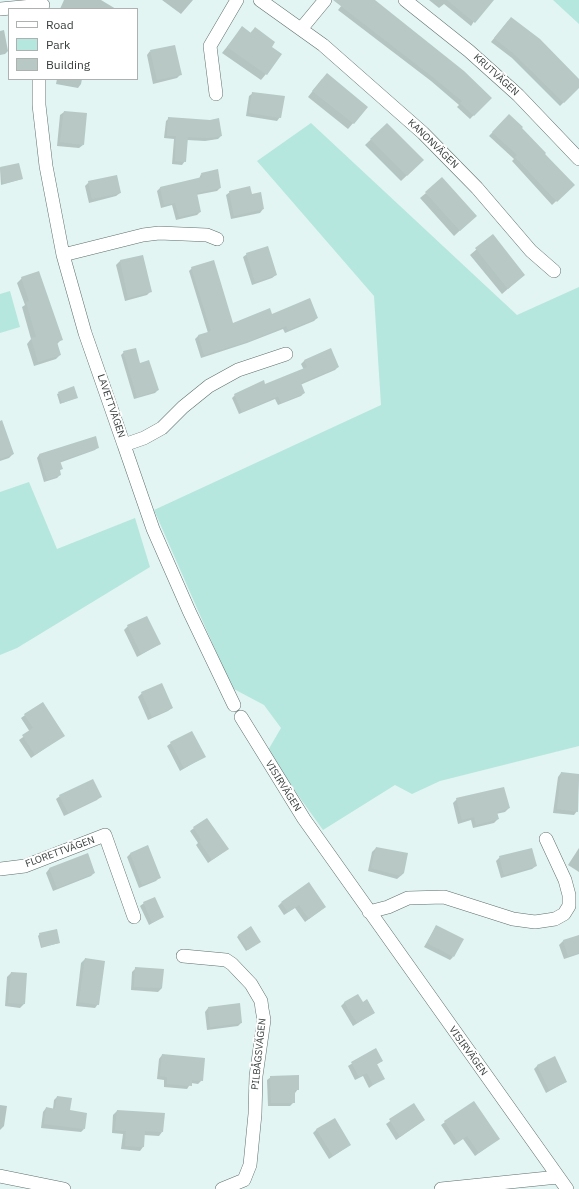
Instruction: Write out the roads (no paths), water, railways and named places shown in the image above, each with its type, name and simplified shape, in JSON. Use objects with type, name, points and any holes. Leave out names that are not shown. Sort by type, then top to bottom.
[{"type":"street","points":[[216,94],[210,46],[237,0]]},
{"type":"street","name":"KANONVÄGEN","points":[[260,0],[323,45],[423,133],[477,188],[531,252],[554,271]]},
{"type":"street","points":[[301,29],[325,0]]},
{"type":"street","name":"KRUTVÄGEN","points":[[405,0],[469,51],[518,95],[579,159]]},
{"type":"street","points":[[18,8],[44,5]]},
{"type":"street","name":"LAVETTVÄGEN","points":[[39,80],[39,106],[46,166],[63,255],[85,333],[124,445],[144,438],[162,428],[183,407],[209,386],[238,370],[286,354]]},
{"type":"street","points":[[63,255],[143,235],[160,233],[207,235],[217,239]]},
{"type":"street","points":[[124,445],[153,529],[189,611],[234,705]]},
{"type":"street","name":"VISIRVÄGEN","points":[[240,717],[304,819],[566,1189]]},
{"type":"street","name":"FLORETTVÄGEN","points":[[0,869],[25,866],[105,835],[134,917]]},
{"type":"street","points":[[369,912],[388,907],[408,898],[444,897],[513,919],[535,922],[554,919],[564,914],[569,906],[569,895],[565,880],[546,839]]},
{"type":"street","name":"PILBÅGSVÄGEN","points":[[184,956],[226,960],[232,964],[251,984],[261,1001],[264,1020],[256,1076],[255,1114],[250,1165],[244,1180],[222,1189]]},
{"type":"street","points":[[0,1176],[64,1189]]},
{"type":"street","points":[[441,1189],[558,1177]]}]
